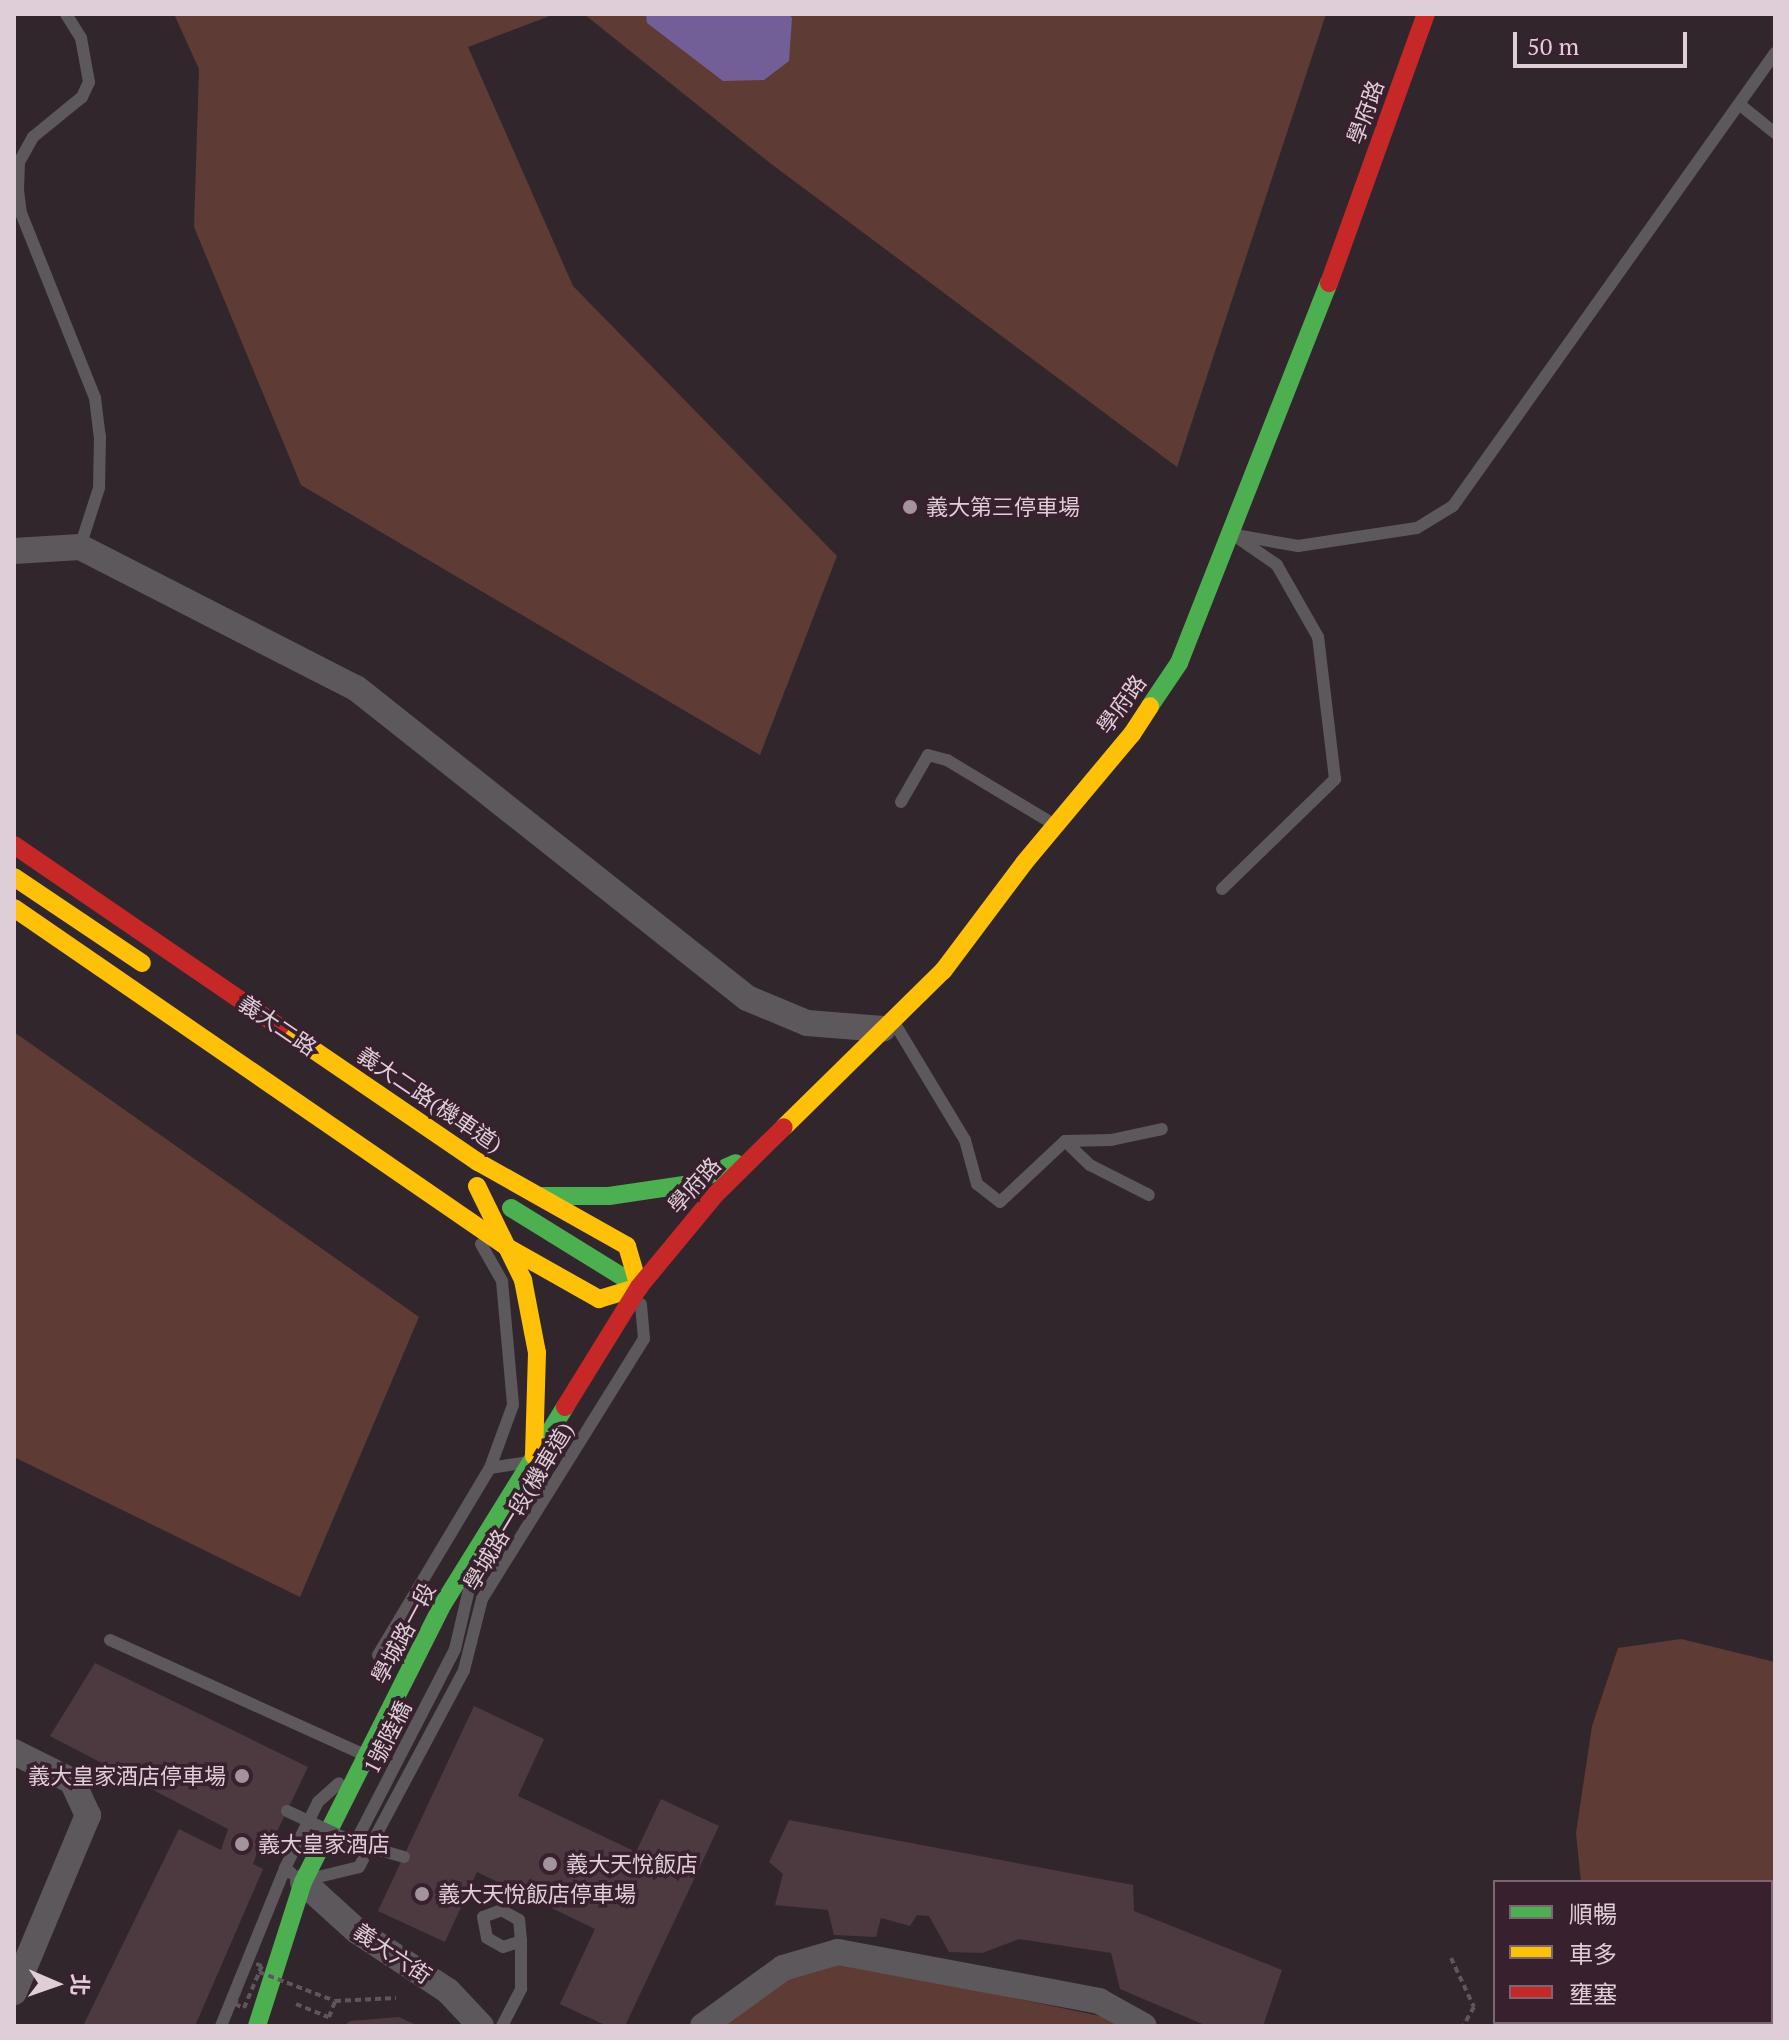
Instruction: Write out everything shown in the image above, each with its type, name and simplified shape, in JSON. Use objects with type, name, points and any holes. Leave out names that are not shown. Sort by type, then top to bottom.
[{"type":"street","name":"學府路","points":[[639,1287],[716,1194],[943,971],[1055,825],[1132,734],[1179,663],[1340,254],[1426,14]]},
{"type":"street","points":[[14,551],[80,547],[356,688],[747,998],[807,1023],[888,1025]]},
{"type":"street","name":"義大二路(機車道)","points":[[14,845],[478,1162],[627,1246],[639,1287]]},
{"type":"street","points":[[14,877],[159,974]]},
{"type":"street","points":[[14,908],[507,1247],[599,1299],[639,1287]]},
{"type":"street","points":[[470,1182],[537,1196],[609,1196],[689,1184],[755,1155]]},
{"type":"street","points":[[470,1182],[639,1287]]},
{"type":"street","points":[[470,1182],[523,1280],[537,1353],[534,1462]]},
{"type":"street","name":"學城路一段","points":[[257,2026],[294,1875],[366,1756],[443,1604],[534,1462],[639,1287]]},
{"type":"street","points":[[14,1752],[72,1781],[88,1815],[14,1992]]},
{"type":"street","name":"義大六街","points":[[294,1875],[357,1931],[448,1991],[481,2026]]},
{"type":"street","points":[[703,2026],[783,1968],[838,1952],[1099,2001],[1144,2026]]},
{"type":"lane","points":[[66,14],[81,38],[89,82],[82,97],[33,137],[19,162],[18,190],[21,213],[95,398],[100,436],[99,488],[80,547]]},
{"type":"lane","points":[[1232,534],[1298,546],[1417,528],[1453,506],[1775,53]]},
{"type":"lane","points":[[1739,104],[1775,133]]},
{"type":"lane","points":[[1222,889],[1335,779],[1318,637],[1277,565],[1232,534]]},
{"type":"lane","points":[[901,802],[928,755],[947,760],[1055,825]]},
{"type":"lane","points":[[888,1025],[965,1140],[977,1184],[1000,1202],[1065,1141],[1111,1140],[1162,1129]]},
{"type":"lane","points":[[1065,1141],[1090,1165],[1149,1195]]},
{"type":"lane","points":[[466,1217],[502,1281],[513,1405],[490,1468]]},
{"type":"lane","name":"學城路一段(機車道)","points":[[294,1875],[359,1867],[464,1670],[482,1599],[644,1339],[639,1287]]},
{"type":"lane","name":"學城路一段(機車道)","points":[[378,1655],[490,1468],[534,1462]]},
{"type":"lane","name":"1號陸橋","points":[[355,1843],[455,1649],[479,1547]]},
{"type":"lane","points":[[110,1640],[366,1756]]},
{"type":"lane","points":[[287,1811],[355,1843],[404,1857]]},
{"type":"lane","points":[[221,2026],[247,1960],[294,1875]]},
{"type":"lane","points":[[252,1979],[294,1875]]},
{"type":"lane","points":[[502,2026],[521,1989],[521,1941]]},
{"type":"path","points":[[1451,1958],[1474,2007],[1463,2026]]},
{"type":"path","points":[[247,1960],[262,1966],[252,1979],[235,2004],[244,2008],[252,1979]]},
{"type":"path","points":[[252,1979],[335,2001],[396,1998]]},
{"type":"path","points":[[289,2002],[329,2017],[335,2001]]},
{"type":"shaded area","points":[[174,14],[555,14],[468,47],[573,286],[837,556],[760,755],[301,485],[194,227],[199,69]]},
{"type":"shaded area","points":[[584,14],[1326,14],[1177,467],[770,163]]},
{"type":"shaded area","points":[[646,14],[789,14],[792,18],[789,61],[764,80],[723,81],[647,23]]},
{"type":"shaded area","points":[[14,1032],[419,1317],[300,1597],[14,1457]]},
{"type":"shaded area","points":[[1681,1639],[1775,1662],[1775,2026],[1594,2026],[1773,2024],[1773,1880],[1581,1880],[1576,1833],[1592,1726],[1618,1648]]},
{"type":"shaded area","points":[[840,1962],[1100,2016],[1117,2026],[724,2026],[789,1977]]},
{"type":"building","name":"義大皇家酒店","points":[[95,1663],[308,1767],[270,1846],[261,1841],[253,1864],[263,1869],[195,2026],[83,2026],[179,1829],[221,1850],[228,1829],[50,1736]]},
{"type":"building","name":"義大天悅飯店","points":[[474,1706],[544,1739],[518,1796],[636,1852],[661,1799],[719,1826],[625,2026],[607,2026],[560,2004],[595,1929],[477,1872],[445,1942],[378,1911]]},
{"type":"building","points":[[789,1820],[1133,1885],[1134,1911],[1282,1970],[1263,2026],[1207,2026],[1120,1989],[1111,1953],[1019,1939],[982,1953],[949,1952],[929,1916],[917,1915],[910,1926],[881,1918],[876,1937],[834,1935],[828,1910],[775,1905],[783,1874],[769,1862]]},
{"type":"building","points":[[399,2017],[418,2026],[344,2026],[350,2021]]},
{"type":"traffic: fast","points":[[1150,706],[1179,663],[1329,283]]},
{"type":"traffic: fast","points":[[540,1196],[609,1196],[689,1184],[736,1163]]},
{"type":"traffic: fast","points":[[511,1208],[639,1287]]},
{"type":"traffic: fast","points":[[257,2026],[303,1882],[443,1604],[565,1407]]},
{"type":"traffic: slow","points":[[784,1127],[943,971],[1024,863],[1132,734],[1150,706]]},
{"type":"traffic: slow","points":[[14,877],[142,963]]},
{"type":"traffic: slow","points":[[14,908],[507,1247],[599,1299],[639,1287]]},
{"type":"traffic: slow","points":[[280,1027],[478,1162],[627,1246],[639,1287]]},
{"type":"traffic: slow","points":[[477,1186],[523,1280],[537,1353],[534,1456]]},
{"type":"traffic: jam","points":[[1329,283],[1426,14]]},
{"type":"traffic: jam","points":[[14,845],[280,1027]]},
{"type":"traffic: jam","points":[[565,1407],[639,1287],[716,1194],[784,1127]]},
{"type":"place","name":"義大第三停車場","points":[[910,507]]},
{"type":"place","name":"義大皇家酒店停車場","points":[[242,1776]]},
{"type":"place","name":"義大皇家酒店","points":[[242,1844]]},
{"type":"place","name":"義大天悅飯店","points":[[550,1864]]},
{"type":"place","name":"義大天悅飯店停車場","points":[[422,1894]]}]
